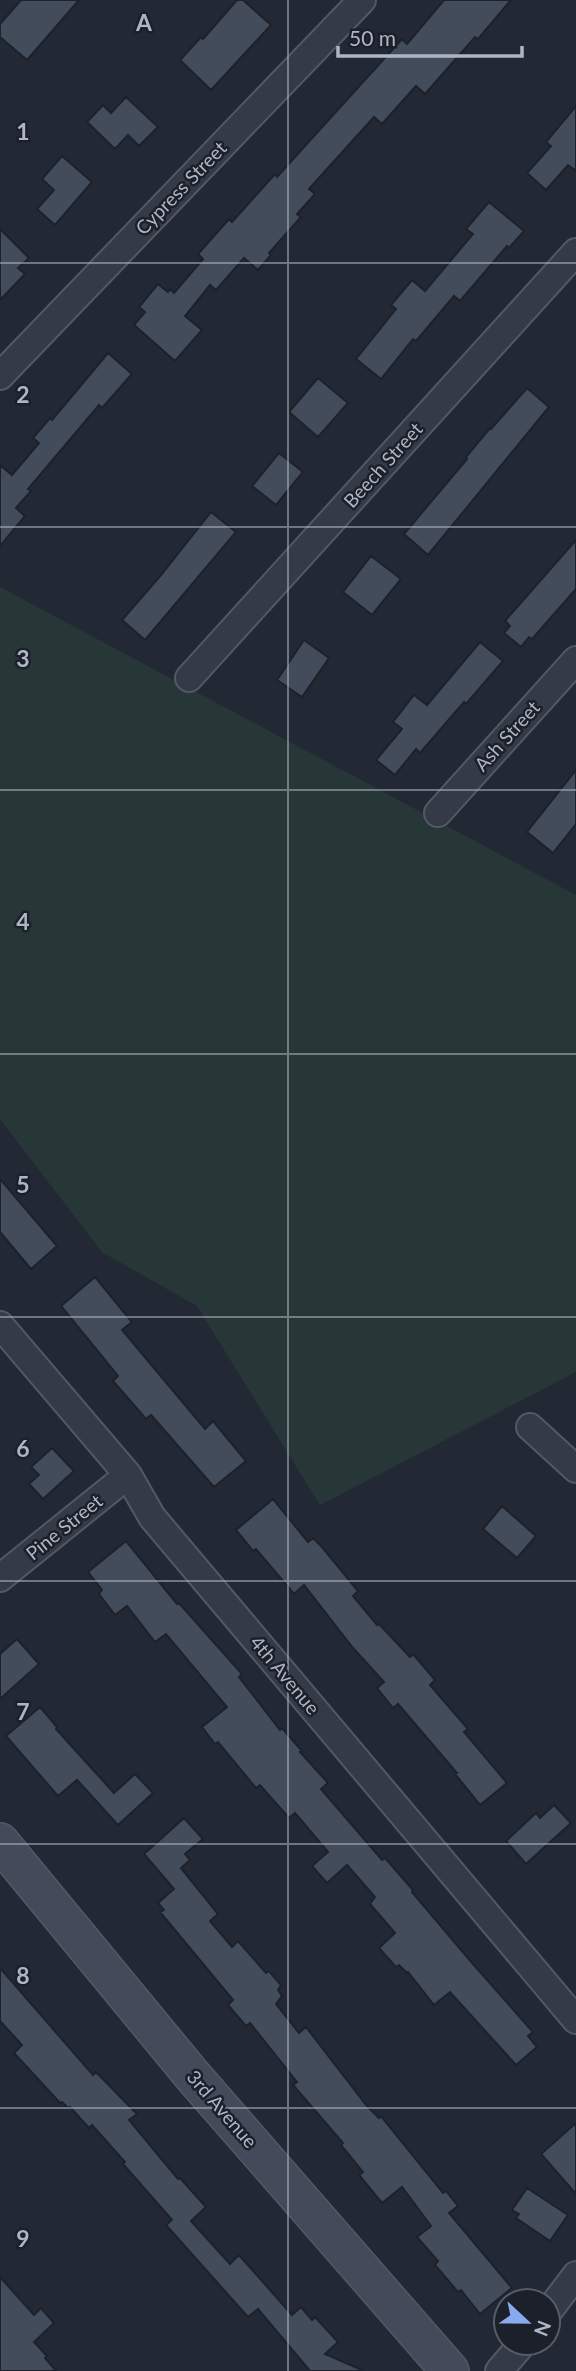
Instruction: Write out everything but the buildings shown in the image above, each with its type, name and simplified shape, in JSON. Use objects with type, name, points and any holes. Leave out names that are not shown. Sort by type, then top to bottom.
[{"type":"main road","name":"3rd Avenue","points":[[0,1842],[192,2075],[450,2371]]},
{"type":"street","name":"Cypress Street","points":[[0,376],[362,0]]},
{"type":"street","name":"Beech Street","points":[[189,678],[576,252]]},
{"type":"street","name":"Ash Street","points":[[438,813],[576,660]]},
{"type":"street","name":"4th Avenue","points":[[0,1325],[128,1475],[152,1517],[576,2020]]},
{"type":"street","points":[[530,1427],[576,1469]]},
{"type":"street","name":"Pine Street","points":[[0,1578],[128,1475]]},
{"type":"street","points":[[562,2294],[576,2275]]},
{"type":"street","points":[[499,2371],[511,2357]]},
{"type":"shaded area","points":[[0,587],[576,895],[576,1372],[320,1505],[197,1306],[102,1252],[0,1119]]}]
